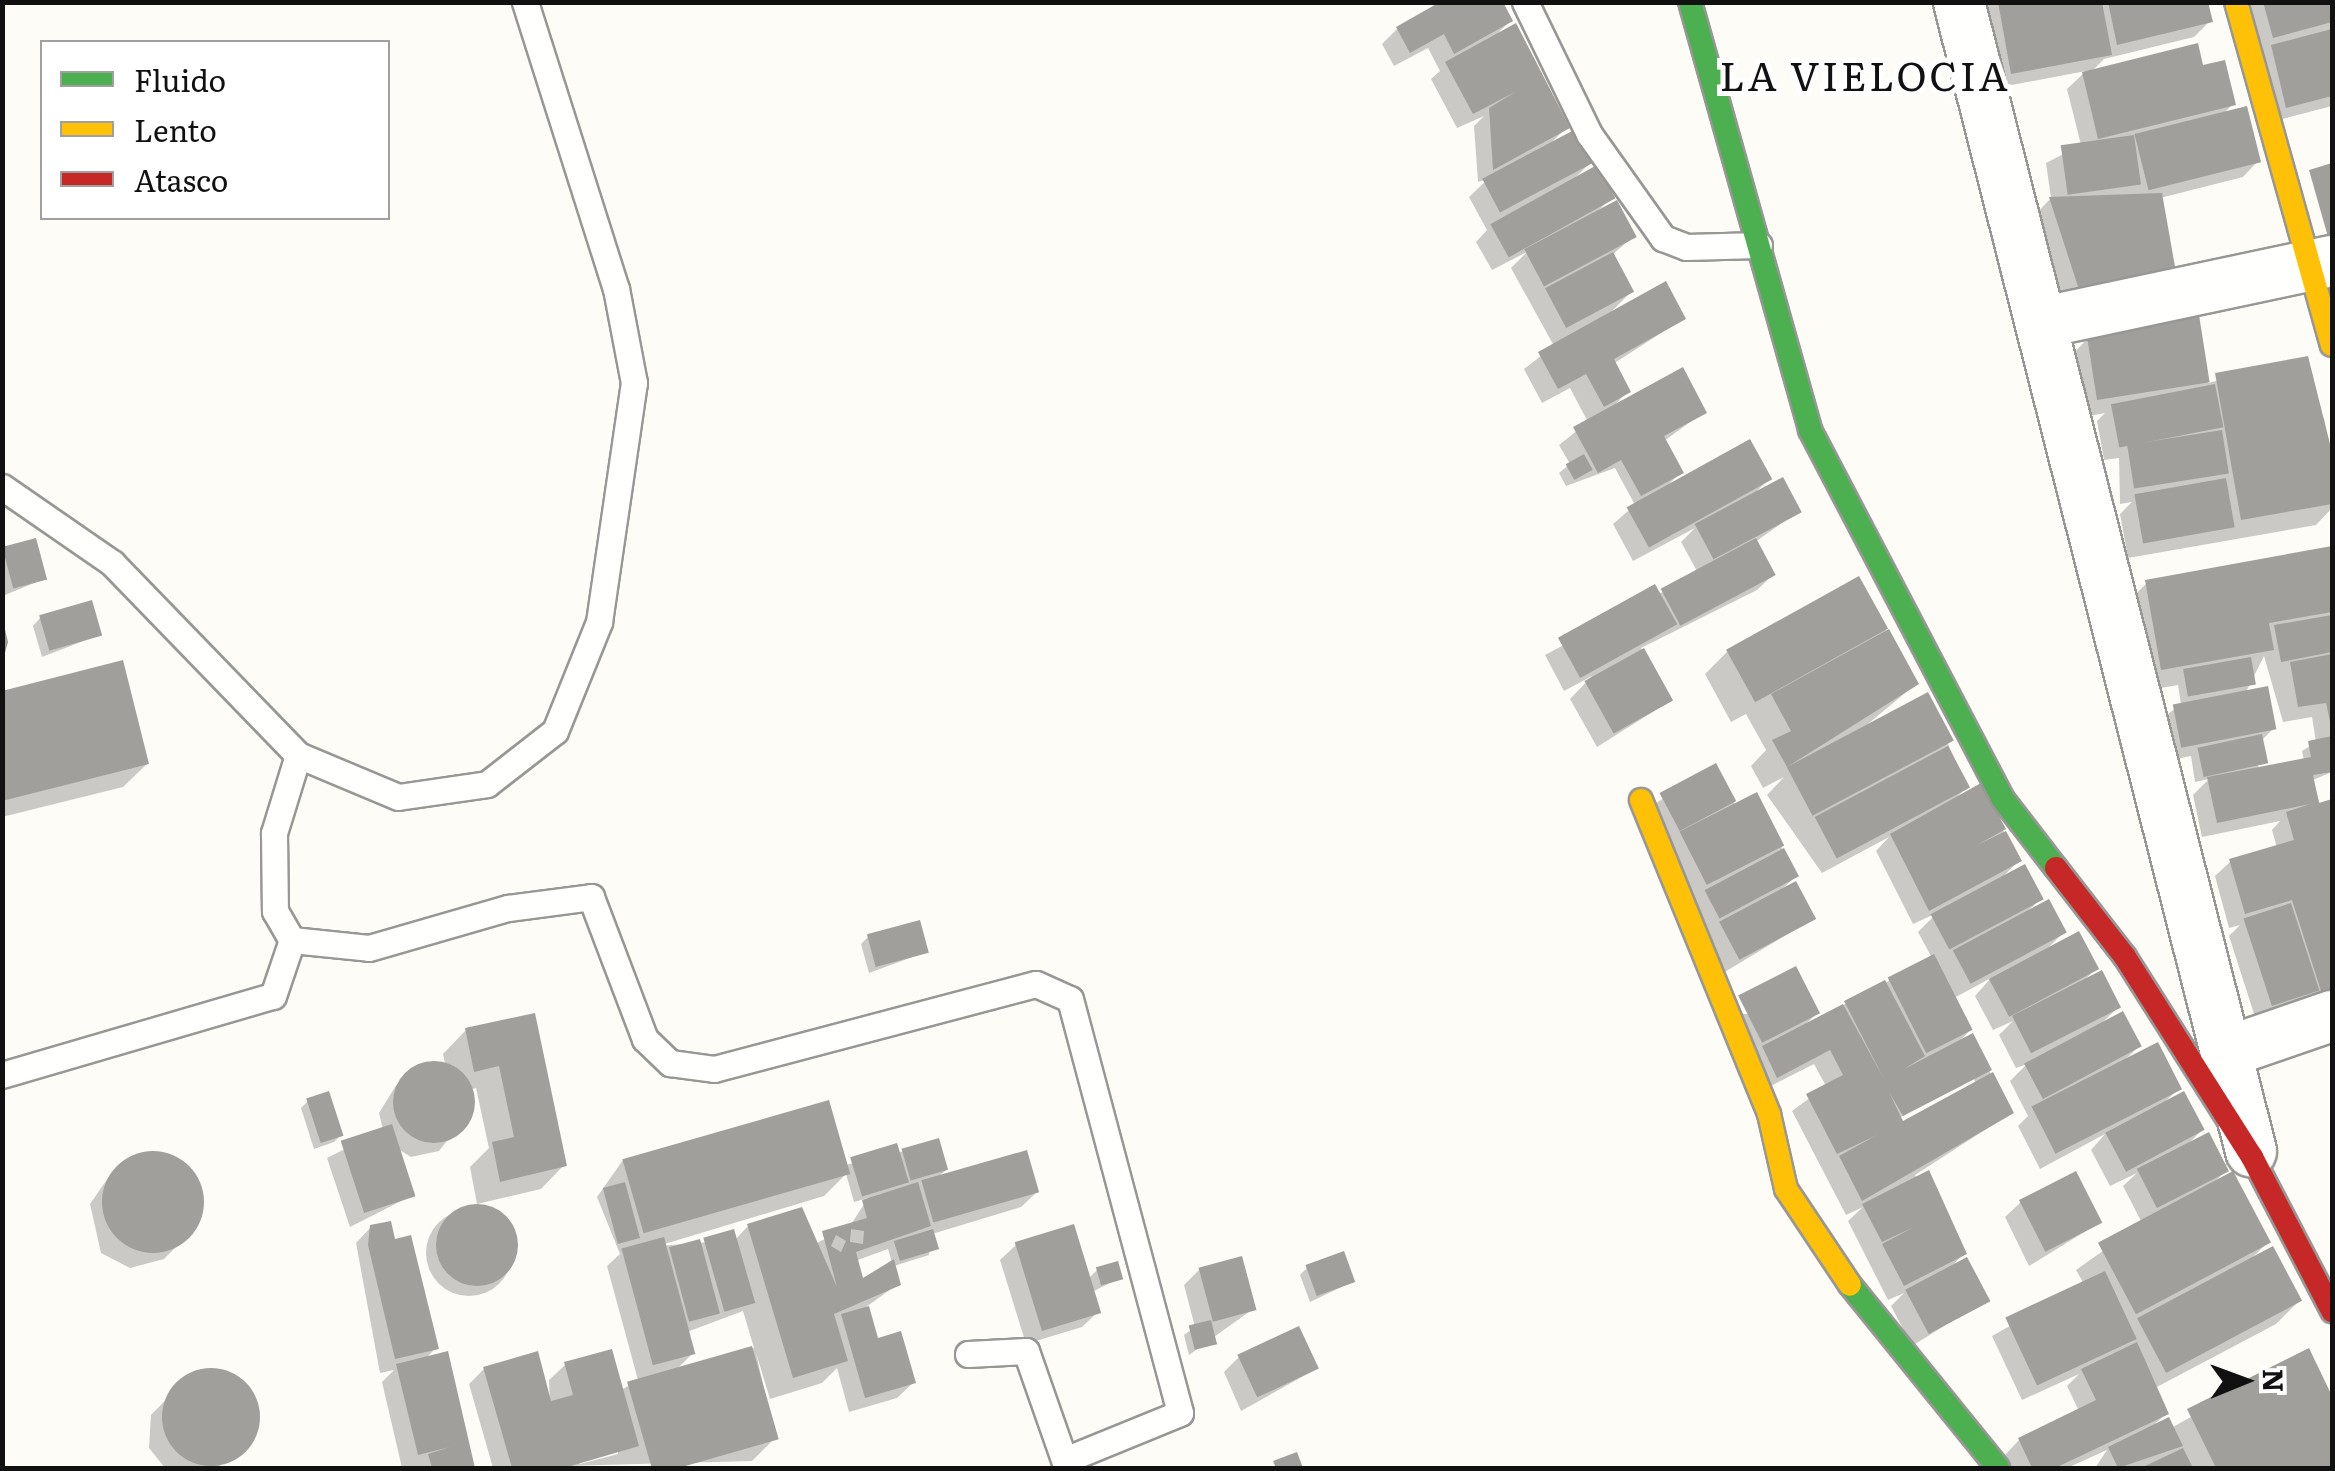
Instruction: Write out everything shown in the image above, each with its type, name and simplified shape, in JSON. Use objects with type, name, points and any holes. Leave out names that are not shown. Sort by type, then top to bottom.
[{"type":"street","points":[[1690,2],[1810,430],[2002,798],[2125,957],[2252,1157],[2332,1311]]},
{"type":"street","points":[[1959,2],[2233,1050],[2252,1157]]},
{"type":"street","points":[[2236,2],[2321,263],[2332,345]]},
{"type":"street","points":[[2044,322],[2321,263]]},
{"type":"street","points":[[1641,800],[1770,1114],[1786,1189],[1838,1270],[1998,1468]]},
{"type":"street","points":[[2233,1050],[2332,1016]]},
{"type":"lane","points":[[2,487],[112,562],[298,754],[398,797],[487,784],[556,732],[599,622],[634,383],[616,289],[524,2]]},
{"type":"lane","points":[[1525,2],[1589,134],[1664,238],[1686,247],[1759,245]]},
{"type":"lane","points":[[2,1074],[273,996],[292,940],[275,911],[274,832],[298,754]]},
{"type":"lane","points":[[292,940],[370,948],[508,908],[591,897],[645,1039],[692,1068],[1036,984],[1070,999],[1180,1412],[1066,1464],[1026,1350],[968,1354]]},
{"type":"building","points":[[1440,2],[1503,2],[1513,21],[1454,54],[1444,34],[1410,53],[1396,27]]},
{"type":"building","points":[[1998,2],[2102,2],[2112,55],[2011,74]]},
{"type":"building","points":[[2108,2],[2208,2],[2213,22],[2117,45]]},
{"type":"building","points":[[2263,2],[2332,2],[2332,22],[2273,38]]},
{"type":"building","points":[[1516,23],[1570,128],[1493,170],[1489,108],[1517,91],[1473,114],[1445,62]]},
{"type":"building","points":[[2332,29],[2332,96],[2286,108],[2271,45]]},
{"type":"building","points":[[2198,43],[2203,65],[2225,60],[2236,105],[2098,139],[2082,72]]},
{"type":"building","points":[[2247,106],[2261,162],[2148,190],[2134,134]]},
{"type":"building","points":[[1574,130],[1592,164],[1500,212],[1482,179]]},
{"type":"building","points":[[2134,135],[2141,185],[2068,195],[2061,145]]},
{"type":"building","points":[[2332,163],[2332,251],[2309,170]]},
{"type":"building","points":[[1597,165],[1615,198],[1509,257],[1490,224]]},
{"type":"building","points":[[2162,193],[2177,278],[2082,299],[2049,197]]},
{"type":"building","points":[[1617,200],[1637,237],[1544,286],[1524,249]]},
{"type":"building","points":[[1613,252],[1634,292],[1566,328],[1545,288]]},
{"type":"building","points":[[1666,281],[1686,319],[1614,359],[1631,392],[1604,407],[1586,374],[1558,389],[1538,352]]},
{"type":"building","points":[[2199,315],[2210,382],[2097,400],[2086,333]]},
{"type":"building","points":[[2308,356],[2332,452],[2332,504],[2241,520],[2215,373]]},
{"type":"building","points":[[1683,367],[1707,413],[1664,436],[1684,473],[1641,496],[1621,460],[1598,473],[1573,427]]},
{"type":"building","points":[[2215,384],[2223,427],[2119,447],[2111,404]]},
{"type":"building","points":[[2222,430],[2229,473],[2134,488],[2127,445]]},
{"type":"building","points":[[1750,439],[1772,479],[1649,548],[1627,507]]},
{"type":"building","points":[[1584,454],[1593,470],[1574,480],[1566,464]]},
{"type":"building","points":[[1783,477],[1802,512],[1713,559],[1695,524]]},
{"type":"building","points":[[2226,478],[2235,527],[2143,543],[2134,494]]},
{"type":"building","points":[[36,538],[47,580],[13,589],[2,547]]},
{"type":"building","points":[[1756,538],[1776,575],[1680,626],[1661,589]]},
{"type":"building","points":[[2332,546],[2332,612],[2269,623],[2274,650],[2161,670],[2145,580]]},
{"type":"building","points":[[1859,576],[1888,628],[1755,702],[1726,650]]},
{"type":"building","points":[[1655,584],[1677,624],[1580,678],[1558,638]]},
{"type":"building","points":[[92,600],[102,636],[49,651],[39,615]]},
{"type":"building","points":[[2332,615],[2332,652],[2281,662],[2274,625]]},
{"type":"building","points":[[2,625],[8,642],[2,664]]},
{"type":"building","points":[[1889,629],[1919,684],[1787,767],[1772,740],[1791,731],[1771,694]]},
{"type":"building","points":[[1644,648],[1673,700],[1614,733],[1585,681]]},
{"type":"building","points":[[2332,654],[2331,726],[2326,703],[2298,707],[2290,662]]},
{"type":"building","points":[[2251,657],[2256,685],[2188,697],[2183,669]]},
{"type":"building","points":[[123,660],[149,764],[2,801],[2,691]]},
{"type":"building","points":[[2268,686],[2276,729],[2181,748],[2173,705]]},
{"type":"building","points":[[1928,692],[1954,741],[1813,816],[1787,767]]},
{"type":"building","points":[[2262,734],[2268,763],[2204,777],[2197,748]]},
{"type":"building","points":[[2332,736],[2332,772],[2313,775],[2319,803],[2332,799],[2332,991],[2322,994],[2292,900],[2245,914],[2229,859],[2294,840],[2286,812],[2310,804],[2217,823],[2207,777],[2311,757],[2308,741]]},
{"type":"building","points":[[1948,746],[1970,787],[1837,858],[1815,817]]},
{"type":"building","points":[[1716,763],[1736,801],[1680,831],[1659,793]]},
{"type":"building","points":[[1981,783],[2006,829],[1977,845],[2006,831],[2022,861],[1929,911],[1890,834]]},
{"type":"building","points":[[1757,792],[1784,845],[1707,885],[1679,831]]},
{"type":"building","points":[[1784,848],[1799,876],[1720,919],[1705,890]]},
{"type":"building","points":[[2025,864],[2044,899],[1949,950],[1931,914]]},
{"type":"building","points":[[1796,881],[1816,919],[1739,960],[1719,922]]},
{"type":"building","points":[[2049,899],[2067,933],[1971,984],[1953,950]]},
{"type":"building","points":[[2291,903],[2319,990],[2272,1006],[2243,918]]},
{"type":"building","points":[[920,920],[929,953],[876,967],[867,934]]},
{"type":"building","points":[[2079,931],[2099,969],[2009,1017],[1989,979]]},
{"type":"building","points":[[1934,954],[1973,1030],[1926,1053],[1888,978]]},
{"type":"building","points":[[1796,966],[1820,1013],[1762,1043],[1738,996]]},
{"type":"building","points":[[2102,970],[2121,1007],[2031,1053],[2012,1016]]},
{"type":"building","points":[[1885,980],[1925,1056],[1904,1069],[1973,1033],[1992,1070],[1903,1116],[1889,1092],[1903,1121],[1993,1072],[2014,1113],[1862,1201],[1839,1156],[1877,1135],[1837,1154],[1806,1094],[1843,1075],[1830,1050],[1777,1078],[1762,1046],[1843,1004],[1884,1079],[1844,1001]]},
{"type":"building","points":[[2123,1011],[2142,1046],[2043,1099],[2024,1064]]},
{"type":"building","points":[[535,1013],[567,1166],[500,1182],[492,1142],[514,1137],[499,1066],[474,1072],[465,1028]]},
{"type":"building","points":[[2158,1042],[2182,1089],[2056,1154],[2031,1106]]},
{"type":"building","points":[[434,1061],[450,1064],[463,1073],[472,1086],[472,1118],[463,1131],[450,1140],[434,1143],[418,1140],[405,1131],[396,1118],[393,1102],[396,1086],[405,1073],[418,1064]]},
{"type":"building","points":[[329,1091],[344,1136],[321,1143],[306,1098]]},
{"type":"building","points":[[2184,1091],[2205,1130],[2126,1172],[2105,1133]]},
{"type":"building","points":[[829,1100],[850,1174],[644,1233],[622,1159]]},
{"type":"building","points":[[392,1124],[415,1196],[364,1213],[341,1141]]},
{"type":"building","points":[[2209,1132],[2229,1171],[2157,1208],[2137,1169]]},
{"type":"building","points":[[939,1138],[948,1170],[911,1180],[902,1149]]},
{"type":"building","points":[[897,1143],[909,1182],[862,1197],[850,1157]]},
{"type":"building","points":[[1027,1150],[1039,1192],[933,1223],[921,1180]]},
{"type":"building","points":[[153,1151],[172,1155],[189,1166],[200,1183],[204,1202],[200,1221],[189,1238],[172,1249],[153,1253],[134,1249],[117,1238],[106,1221],[102,1202],[106,1183],[117,1166],[134,1155]]},
{"type":"building","points":[[1929,1170],[1967,1254],[1904,1286],[1882,1244],[1914,1227],[1882,1242],[1862,1204]]},
{"type":"building","points":[[2076,1171],[2102,1223],[2045,1252],[2019,1200]]},
{"type":"building","points":[[2233,1171],[2271,1243],[2136,1314],[2098,1243]]},
{"type":"building","points":[[625,1182],[640,1238],[618,1244],[603,1188]]},
{"type":"building","points":[[918,1182],[931,1226],[856,1252],[863,1278],[894,1259],[901,1285],[834,1314],[848,1361],[793,1378],[747,1224],[802,1207],[837,1287],[822,1231],[867,1218],[862,1200]],"holes":[[[851,1229],[864,1231],[863,1244],[850,1242]],[[836,1235],[846,1241],[841,1252],[831,1246]]]},
{"type":"building","points":[[477,1204],[506,1216],[518,1245],[506,1274],[477,1286],[448,1274],[436,1245],[448,1216]]},
{"type":"building","points":[[391,1221],[395,1239],[411,1235],[439,1349],[395,1359],[368,1245],[370,1225]]},
{"type":"building","points":[[1074,1224],[1101,1313],[1042,1331],[1015,1242]]},
{"type":"building","points":[[734,1229],[755,1303],[724,1312],[703,1238]]},
{"type":"building","points":[[933,1229],[939,1249],[900,1261],[894,1241]]},
{"type":"building","points":[[664,1237],[695,1354],[653,1365],[621,1248]]},
{"type":"building","points":[[700,1239],[720,1313],[689,1322],[669,1247]]},
{"type":"building","points":[[2273,1246],[2302,1301],[2166,1373],[2137,1318]]},
{"type":"building","points":[[1344,1251],[1355,1282],[1317,1296],[1305,1265]]},
{"type":"building","points":[[1242,1256],[1256,1310],[1213,1322],[1199,1268]]},
{"type":"building","points":[[1967,1257],[1990,1301],[1929,1334],[1905,1290]]},
{"type":"building","points":[[1118,1261],[1123,1279],[1101,1286],[1096,1267]]},
{"type":"building","points":[[2105,1271],[2137,1339],[2037,1385],[2005,1317]]},
{"type":"building","points":[[869,1306],[878,1338],[901,1331],[916,1383],[865,1398],[841,1314]]},
{"type":"building","points":[[1211,1320],[1217,1344],[1195,1350],[1189,1326]]},
{"type":"building","points":[[1299,1326],[1319,1369],[1257,1397],[1237,1355]]},
{"type":"building","points":[[2137,1342],[2169,1414],[2055,1468],[2032,1468],[2018,1438],[2096,1400],[2081,1369]]},
{"type":"building","points":[[752,1346],[779,1439],[678,1468],[652,1468],[627,1382]]},
{"type":"building","points":[[2309,1348],[2332,1396],[2332,1468],[2216,1468],[2187,1409]]},
{"type":"building","points":[[612,1349],[639,1446],[564,1468],[512,1468],[483,1367],[538,1351],[551,1401],[573,1395],[564,1362]]},
{"type":"building","points":[[448,1351],[475,1468],[432,1468],[428,1454],[450,1447],[418,1455],[396,1364]]},
{"type":"building","points":[[201,1368],[221,1368],[246,1382],[257,1398],[257,1436],[246,1452],[221,1466],[201,1466],[184,1458],[170,1444],[162,1427],[162,1407],[170,1390],[184,1376]]},
{"type":"building","points":[[2169,1417],[2183,1446],[2118,1468],[2108,1447]]},
{"type":"building","points":[[2183,1448],[2193,1468],[2141,1468]]},
{"type":"building","points":[[1297,1452],[1303,1468],[1276,1468],[1273,1461]]},
{"type":"traffic: fast","points":[[1690,2],[1810,430],[2002,798],[2056,868]]},
{"type":"traffic: fast","points":[[1850,1285],[1998,1468]]},
{"type":"traffic: slow","points":[[2236,2],[2332,345]]},
{"type":"traffic: slow","points":[[1641,800],[1769,1114],[1786,1189],[1850,1285]]},
{"type":"traffic: jam","points":[[2056,868],[2125,957],[2252,1157],[2332,1311]]},
{"type":"district","name":"LA VIELOCIA","points":[[1865,74]]}]
